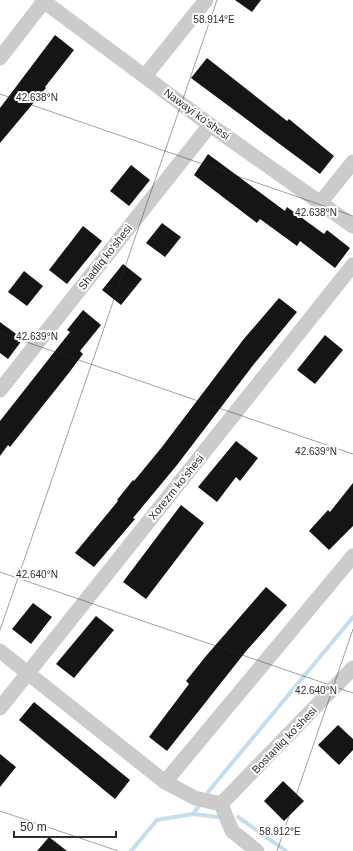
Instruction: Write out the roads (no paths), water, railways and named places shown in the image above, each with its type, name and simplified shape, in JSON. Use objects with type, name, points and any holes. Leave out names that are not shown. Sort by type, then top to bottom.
[{"type":"street","points":[[0,58],[44,0]]},
{"type":"street","name":"Nawayi ko'shesi","points":[[44,0],[210,125],[353,226]]},
{"type":"street","points":[[145,76],[206,0]]},
{"type":"street","name":"Shadliq ko'shesi","points":[[0,390],[210,125]]},
{"type":"street","points":[[321,202],[353,162]]},
{"type":"street","name":"Xorezm ko'shesi","points":[[0,708],[353,265]]},
{"type":"street","points":[[165,782],[353,556]]},
{"type":"street","points":[[0,651],[165,782],[195,798],[226,800],[232,831],[257,851]]},
{"type":"street","name":"Bostanliq ko'shesi","points":[[226,800],[353,668]]},
{"type":"waterway","points":[[208,792],[353,617]]},
{"type":"waterway","points":[[193,814],[199,806]]},
{"type":"waterway","points":[[131,851],[157,820],[193,814],[218,817]]},
{"type":"waterway","points":[[238,817],[286,851]]}]
